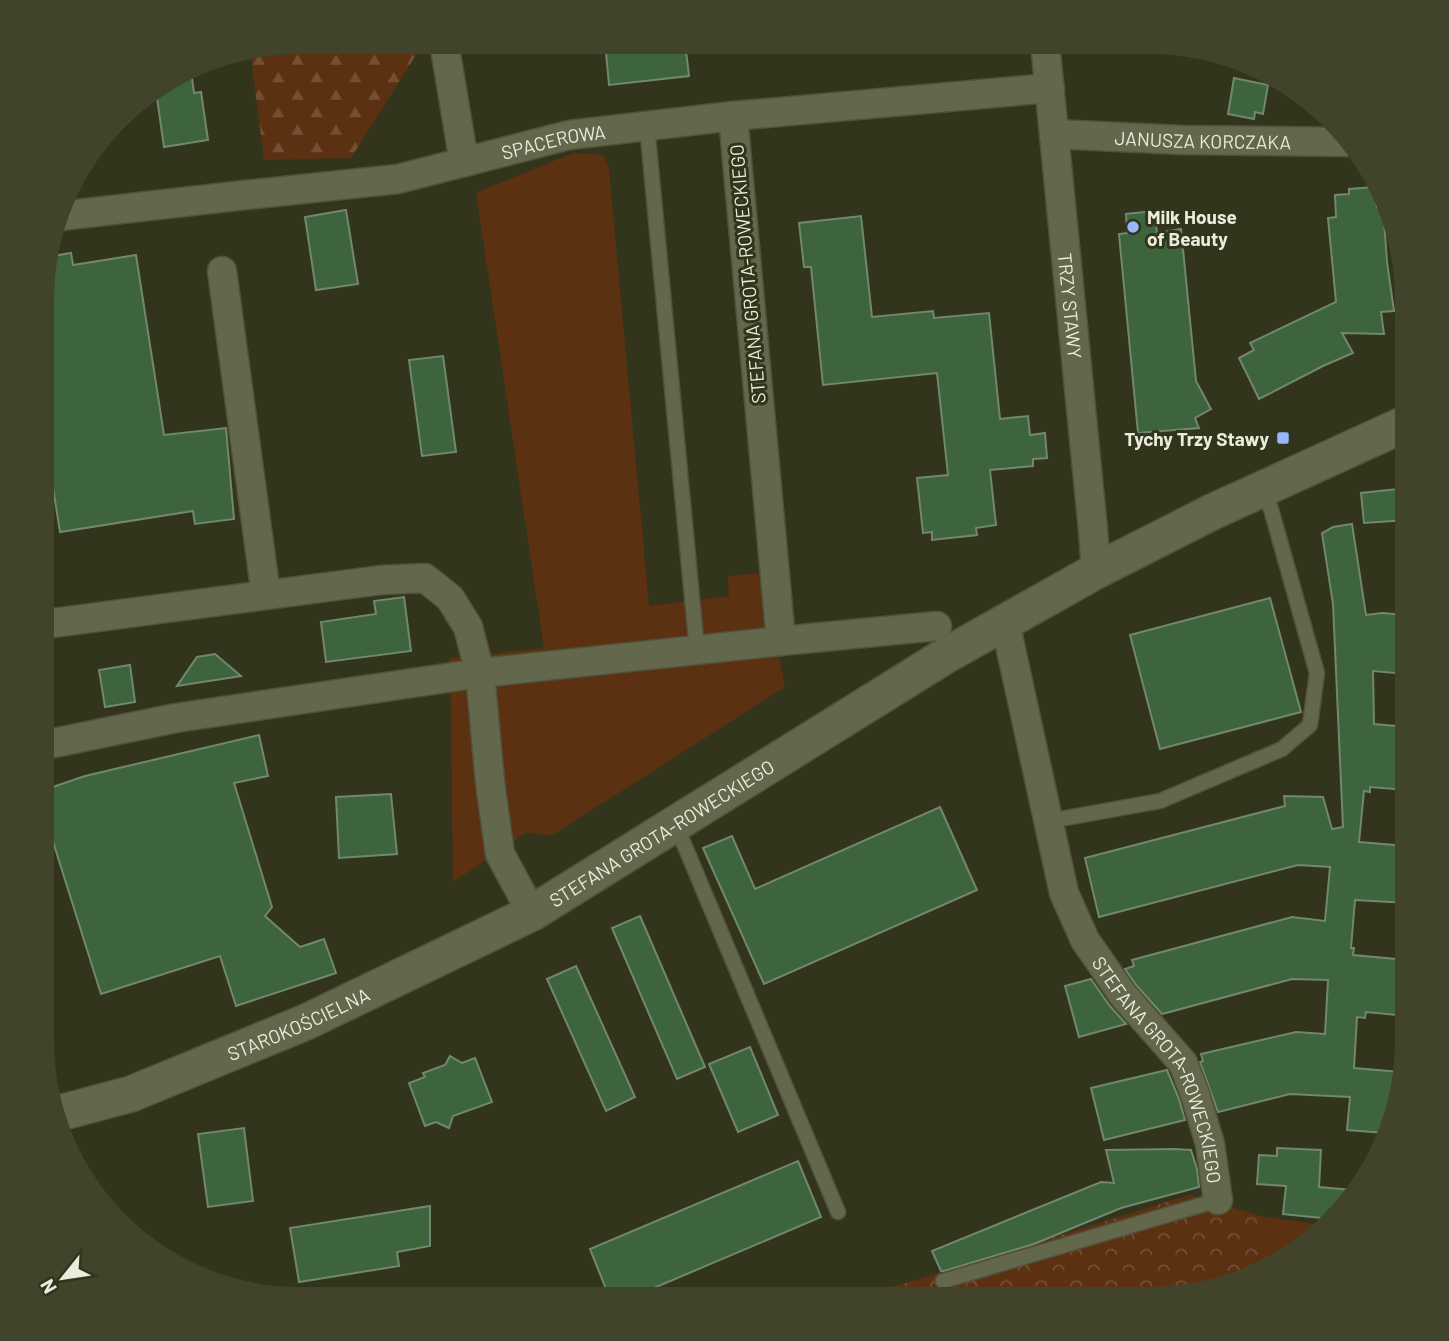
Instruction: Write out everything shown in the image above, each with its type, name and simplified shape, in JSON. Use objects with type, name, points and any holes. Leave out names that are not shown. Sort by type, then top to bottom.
[{"type":"street","points":[[446,54],[464,162]]},
{"type":"street","name":"TRZY STAWY","points":[[1046,55],[1096,571]]},
{"type":"street","name":"SPACEROWA","points":[[70,215],[398,179],[569,135],[733,116],[1050,88]]},
{"type":"street","name":"STEFANA GROTA-ROWECKIEGO","points":[[733,116],[780,641]]},
{"type":"street","name":"JANUSZA KORCZAKA","points":[[1054,134],[1337,142]]},
{"type":"street","points":[[222,271],[266,595]]},
{"type":"street","name":"STEFANA GROTA-ROWECKIEGO","points":[[54,623],[381,580],[425,578],[450,598],[468,627],[480,673],[500,853],[532,913],[945,656],[1005,622],[1096,571],[1261,489],[1394,428]]},
{"type":"street","name":"STEFANA GROTA-ROWECKIEGO","points":[[1005,622],[1064,893],[1085,940],[1123,995],[1183,1063],[1210,1144],[1218,1200]]},
{"type":"street","points":[[55,743],[176,718],[480,673],[937,626]]},
{"type":"street","name":"STAROKOŚCIELNA","points":[[65,1112],[131,1094],[306,1022],[532,913]]},
{"type":"lane","points":[[647,126],[697,650]]},
{"type":"lane","points":[[1049,821],[1160,801],[1282,749],[1310,725],[1317,673],[1271,509],[1261,489]]},
{"type":"lane","points":[[675,823],[838,1212]]},
{"type":"lane","points":[[943,1281],[1218,1200]]},
{"type":"green space","points":[[301,54],[417,54],[351,158],[264,160],[251,59]]},
{"type":"green space","points":[[573,153],[604,155],[609,169],[649,606],[729,596],[728,576],[762,573],[785,687],[551,836],[527,832],[453,882],[450,658],[544,648],[476,193]]},
{"type":"green space","points":[[1189,1195],[1261,1216],[1261,1259],[1227,1274],[1196,1282],[1164,1286],[895,1286]]},
{"type":"green space","points":[[1261,1216],[1313,1224],[1272,1254],[1261,1259]]},
{"type":"building","points":[[606,54],[686,54],[689,76],[609,85]]},
{"type":"building","points":[[1234,78],[1268,85],[1263,114],[1255,112],[1254,119],[1228,114]]},
{"type":"building","points":[[192,80],[194,93],[201,92],[208,140],[164,147],[157,101]]},
{"type":"building","points":[[1367,188],[1382,222],[1394,311],[1381,312],[1384,334],[1342,333],[1353,353],[1259,399],[1239,358],[1254,350],[1250,343],[1336,302],[1328,218],[1336,217],[1335,195],[1349,194],[1349,189]]},
{"type":"building","points":[[346,210],[358,284],[316,290],[305,217]]},
{"type":"building","points":[[1154,211],[1157,233],[1181,229],[1196,381],[1211,409],[1195,418],[1199,428],[1138,433],[1119,234],[1127,233],[1126,214]]},
{"type":"building","points":[[861,216],[872,317],[933,311],[934,318],[989,313],[1000,419],[1028,416],[1030,435],[1045,433],[1047,458],[1033,459],[1033,466],[990,470],[996,525],[976,528],[977,535],[932,540],[932,532],[923,533],[917,478],[948,475],[937,373],[823,385],[811,267],[804,267],[799,223]]},
{"type":"building","points":[[71,253],[73,265],[136,255],[164,435],[226,428],[234,519],[195,524],[193,511],[60,532],[54,495],[54,301],[59,255]]},
{"type":"building","points":[[443,356],[456,452],[422,456],[409,360]]},
{"type":"building","points":[[1394,489],[1394,521],[1364,523],[1361,493]]},
{"type":"building","points":[[1352,524],[1366,615],[1394,614],[1395,673],[1373,671],[1374,724],[1395,726],[1395,789],[1370,787],[1370,792],[1364,791],[1359,842],[1395,845],[1395,902],[1355,900],[1351,948],[1354,948],[1353,955],[1395,959],[1395,1015],[1366,1012],[1365,1018],[1357,1017],[1354,1068],[1393,1071],[1377,1132],[1347,1130],[1350,1097],[1290,1094],[1218,1112],[1200,1062],[1203,1061],[1201,1054],[1296,1032],[1325,1034],[1328,980],[1292,979],[1162,1014],[1125,969],[1134,966],[1132,960],[1292,917],[1325,921],[1330,867],[1298,865],[1099,917],[1085,858],[1285,806],[1284,796],[1323,797],[1332,829],[1343,827],[1333,604],[1322,533],[1333,527]]},
{"type":"building","points":[[404,597],[411,651],[326,662],[321,622],[376,614],[374,601]]},
{"type":"building","points":[[1270,598],[1301,712],[1160,749],[1130,635]]},
{"type":"building","points":[[215,654],[241,676],[177,686],[197,657]]},
{"type":"building","points":[[130,665],[135,702],[105,707],[99,670]]},
{"type":"building","points":[[259,735],[268,776],[234,783],[272,907],[265,916],[300,947],[324,939],[336,973],[236,1006],[220,956],[101,994],[55,847],[55,786],[85,776]]},
{"type":"building","points":[[391,794],[397,854],[339,858],[336,797]]},
{"type":"building","points":[[940,807],[977,890],[764,984],[703,848],[732,836],[755,889]]},
{"type":"building","points":[[640,916],[705,1067],[677,1079],[612,928]]},
{"type":"building","points":[[576,966],[635,1097],[606,1111],[547,979]]},
{"type":"building","points":[[1091,979],[1126,1024],[1079,1037],[1065,986]]},
{"type":"building","points":[[750,1047],[778,1115],[738,1132],[709,1064]]},
{"type":"building","points":[[450,1056],[462,1063],[475,1058],[492,1102],[453,1116],[449,1128],[436,1122],[425,1126],[409,1083],[425,1077],[423,1073],[445,1065]]},
{"type":"building","points":[[1167,1070],[1185,1120],[1104,1140],[1091,1088]]},
{"type":"building","points":[[244,1128],[253,1201],[208,1207],[198,1134]]},
{"type":"building","points":[[1277,1148],[1321,1150],[1319,1187],[1345,1189],[1320,1218],[1283,1214],[1286,1186],[1257,1184],[1259,1155],[1277,1156]]},
{"type":"building","points":[[1106,1150],[1191,1150],[1199,1187],[1121,1208],[1034,1244],[941,1271],[932,1251],[1101,1182],[1114,1183]]},
{"type":"building","points":[[798,1161],[821,1217],[657,1287],[605,1287],[590,1249]]},
{"type":"building","points":[[430,1206],[430,1246],[397,1252],[399,1266],[299,1282],[290,1228]]},
{"type":"place","name":"Milk House of Beauty","points":[[1133,227]]},
{"type":"place","name":"Tychy Trzy Stawy","points":[[1283,438]]}]
